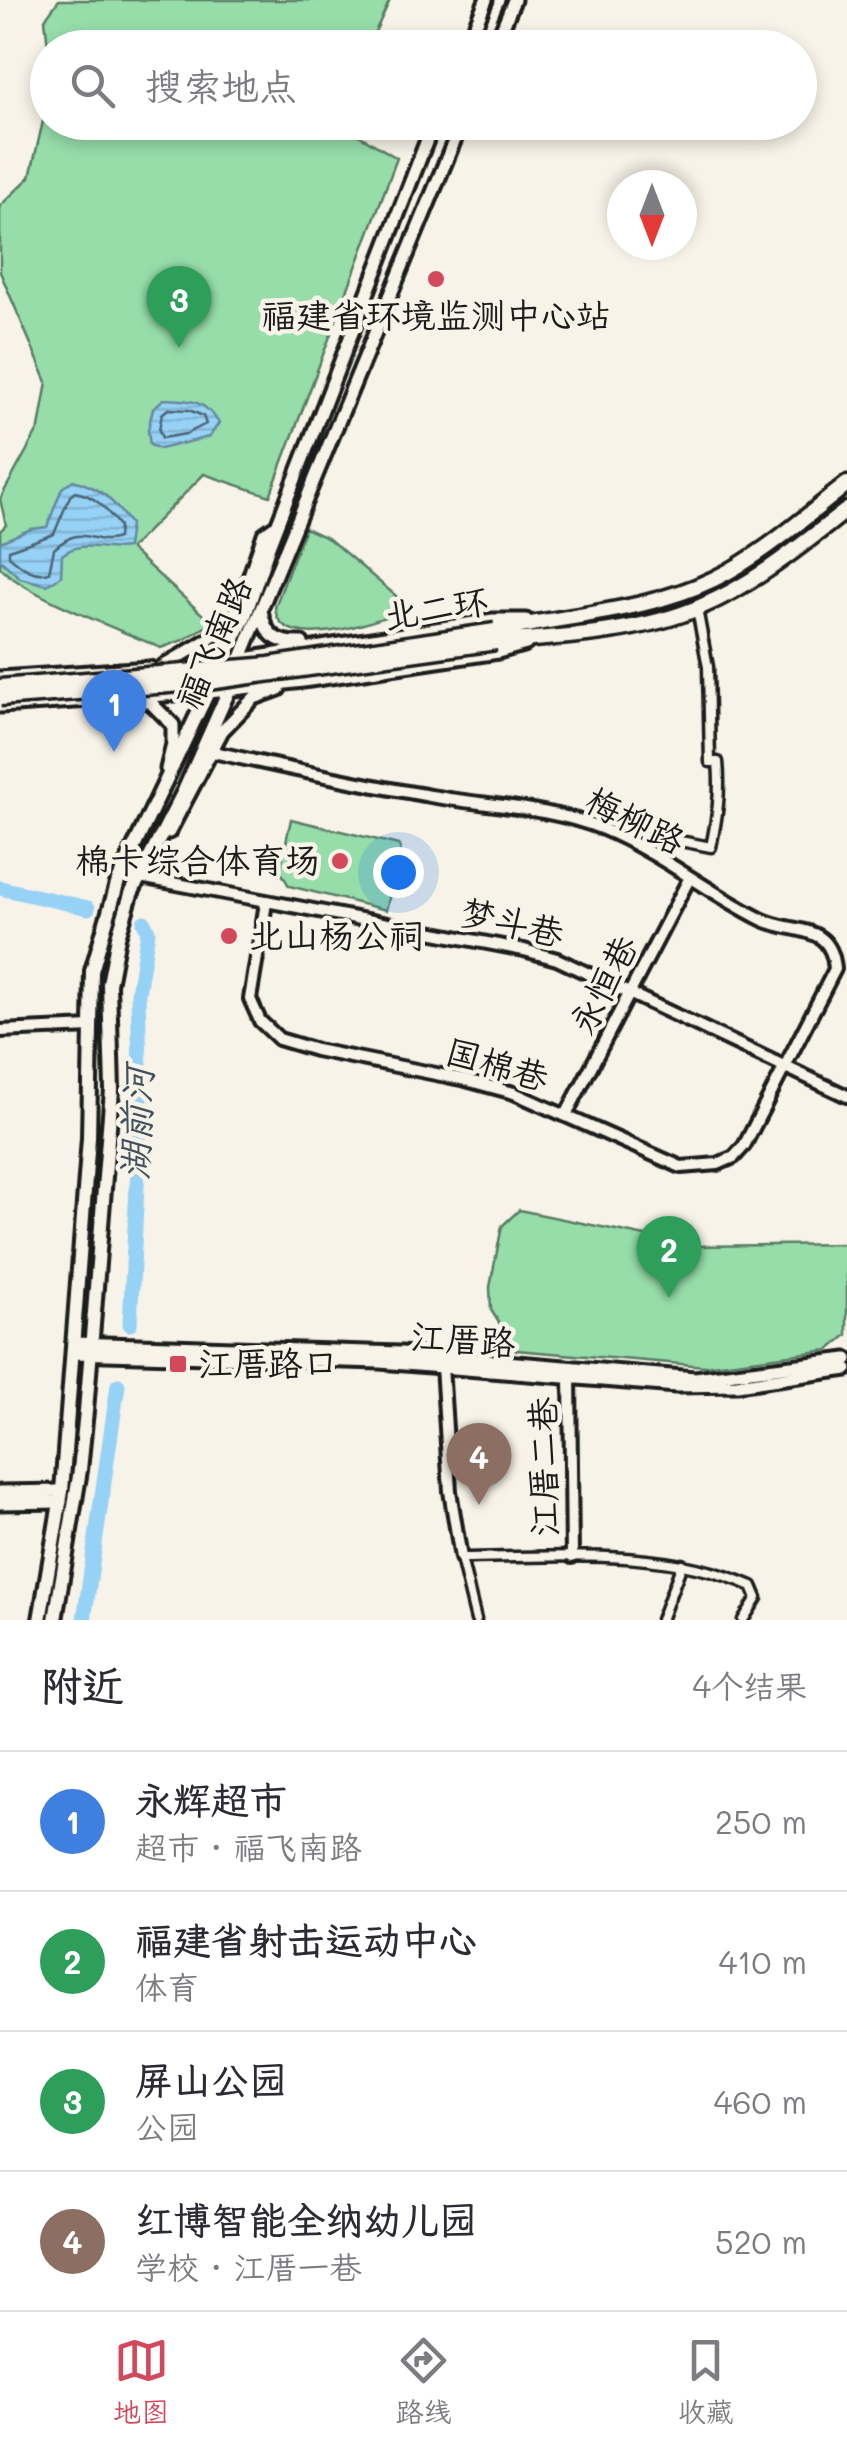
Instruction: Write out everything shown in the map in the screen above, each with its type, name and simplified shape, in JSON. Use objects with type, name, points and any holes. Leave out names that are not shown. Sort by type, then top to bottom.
[{"type":"highway","name":"北二环","points":[[0,698],[224,680],[496,636],[541,620],[660,600],[717,578],[847,484]]},
{"type":"highway","name":"北二环","points":[[0,688],[254,667],[496,636],[549,638],[668,619],[697,609],[755,579],[847,510]]},
{"type":"main road","points":[[474,30],[486,0]]},
{"type":"main road","points":[[502,30],[514,0]]},
{"type":"main road","name":"福飞南路","points":[[40,1620],[62,1497],[89,1138],[92,972],[111,900],[165,778],[245,616],[427,140]]},
{"type":"main road","name":"福飞南路","points":[[55,1620],[80,1470],[112,1090],[109,984],[118,937],[140,877],[229,690],[455,140]]},
{"type":"main road","points":[[162,668],[209,639],[238,610],[264,534],[277,524]]},
{"type":"main road","points":[[260,610],[264,628],[290,644],[396,630],[405,634]]},
{"type":"main road","points":[[0,678],[224,662],[493,620],[541,620]]},
{"type":"main road","points":[[0,706],[208,692],[303,681],[498,652],[549,638]]},
{"type":"main road","points":[[344,644],[349,674]]},
{"type":"main road","points":[[118,670],[120,697]]},
{"type":"main road","points":[[140,877],[183,808],[222,731],[254,698],[303,681]]},
{"type":"main road","points":[[72,700],[150,702],[172,724],[173,744],[165,778]]},
{"type":"main road","name":"江厝路","points":[[73,1348],[442,1366],[656,1385],[718,1386],[847,1369]]},
{"type":"main road","name":"江厝路","points":[[91,1349],[433,1355],[695,1378],[847,1359]]},
{"type":"main road","points":[[0,1492],[62,1497]]},
{"type":"main road","points":[[0,1503],[62,1497]]},
{"type":"street","points":[[664,862],[660,842],[670,839],[711,847],[721,785],[718,762],[710,762],[708,667],[697,609]]},
{"type":"street","name":"梅柳路","points":[[209,751],[425,796],[578,820],[604,829],[764,921],[823,937],[830,946],[835,968],[786,1068]]},
{"type":"street","name":"梦斗巷","points":[[140,877],[524,950],[571,964],[847,1096]]},
{"type":"street","name":"永恒巷","points":[[566,1115],[689,879]]},
{"type":"street","name":"国棉巷","points":[[266,902],[250,999],[260,1021],[279,1039],[514,1094],[681,1167],[701,1168],[734,1157],[744,1146],[786,1068]]},
{"type":"street","points":[[0,1031],[92,1027]]},
{"type":"street","points":[[442,1366],[448,1479],[476,1620]]},
{"type":"street","name":"江厝二巷","points":[[570,1376],[572,1557]]},
{"type":"street","points":[[461,1558],[572,1557],[682,1564],[752,1586],[757,1593],[756,1603],[743,1620]]},
{"type":"street","points":[[661,1620],[682,1564]]},
{"type":"green space","points":[[59,0],[390,0],[376,30],[46,30],[45,19]]},
{"type":"green space","points":[[39,140],[367,140],[397,158],[270,496],[204,474],[130,549],[212,623],[161,648],[51,600],[0,567],[0,531],[6,525],[0,499],[39,428],[47,382],[0,272],[0,206],[30,177]]},
{"type":"green space","points":[[305,528],[329,539],[409,607],[333,631],[293,630],[280,622],[275,607]]},
{"type":"green space","name":"棉卡综合体育场","points":[[291,819],[399,845],[401,852],[386,910],[289,886],[280,870]]},
{"type":"green space","points":[[519,1210],[694,1246],[847,1244],[847,1335],[829,1350],[705,1366],[516,1350],[491,1310],[490,1287],[502,1226]]},
{"type":"water","points":[[164,399],[196,402],[219,423],[209,437],[160,449],[150,445],[148,430],[153,408]]},
{"type":"water","points":[[73,480],[100,491],[112,501],[130,524],[127,548],[78,547],[62,555],[61,576],[47,585],[20,578],[0,560],[0,542],[47,527],[62,488]]},
{"type":"waterway","name":"湖前河","points":[[0,888],[88,908]]},
{"type":"waterway","name":"湖前河","points":[[130,1324],[141,1108],[138,993],[148,931],[144,922]]},
{"type":"waterway","name":"湖前河","points":[[84,1620],[118,1385]]},
{"type":"place","name":"福建省环境监测中心站","points":[[436,279]]},
{"type":"place","name":"屏山公园","points":[[179,348]]},
{"type":"place","name":"永辉超市","points":[[114,752]]},
{"type":"place","name":"棉卡综合体育场","points":[[340,861]]},
{"type":"place","name":"北山杨公祠","points":[[229,936]]},
{"type":"place","name":"福建省射击运动中心","points":[[669,1298]]},
{"type":"place","name":"江厝路口","points":[[178,1364]]},
{"type":"place","name":"红博智能全纳幼儿园","points":[[479,1505]]}]
